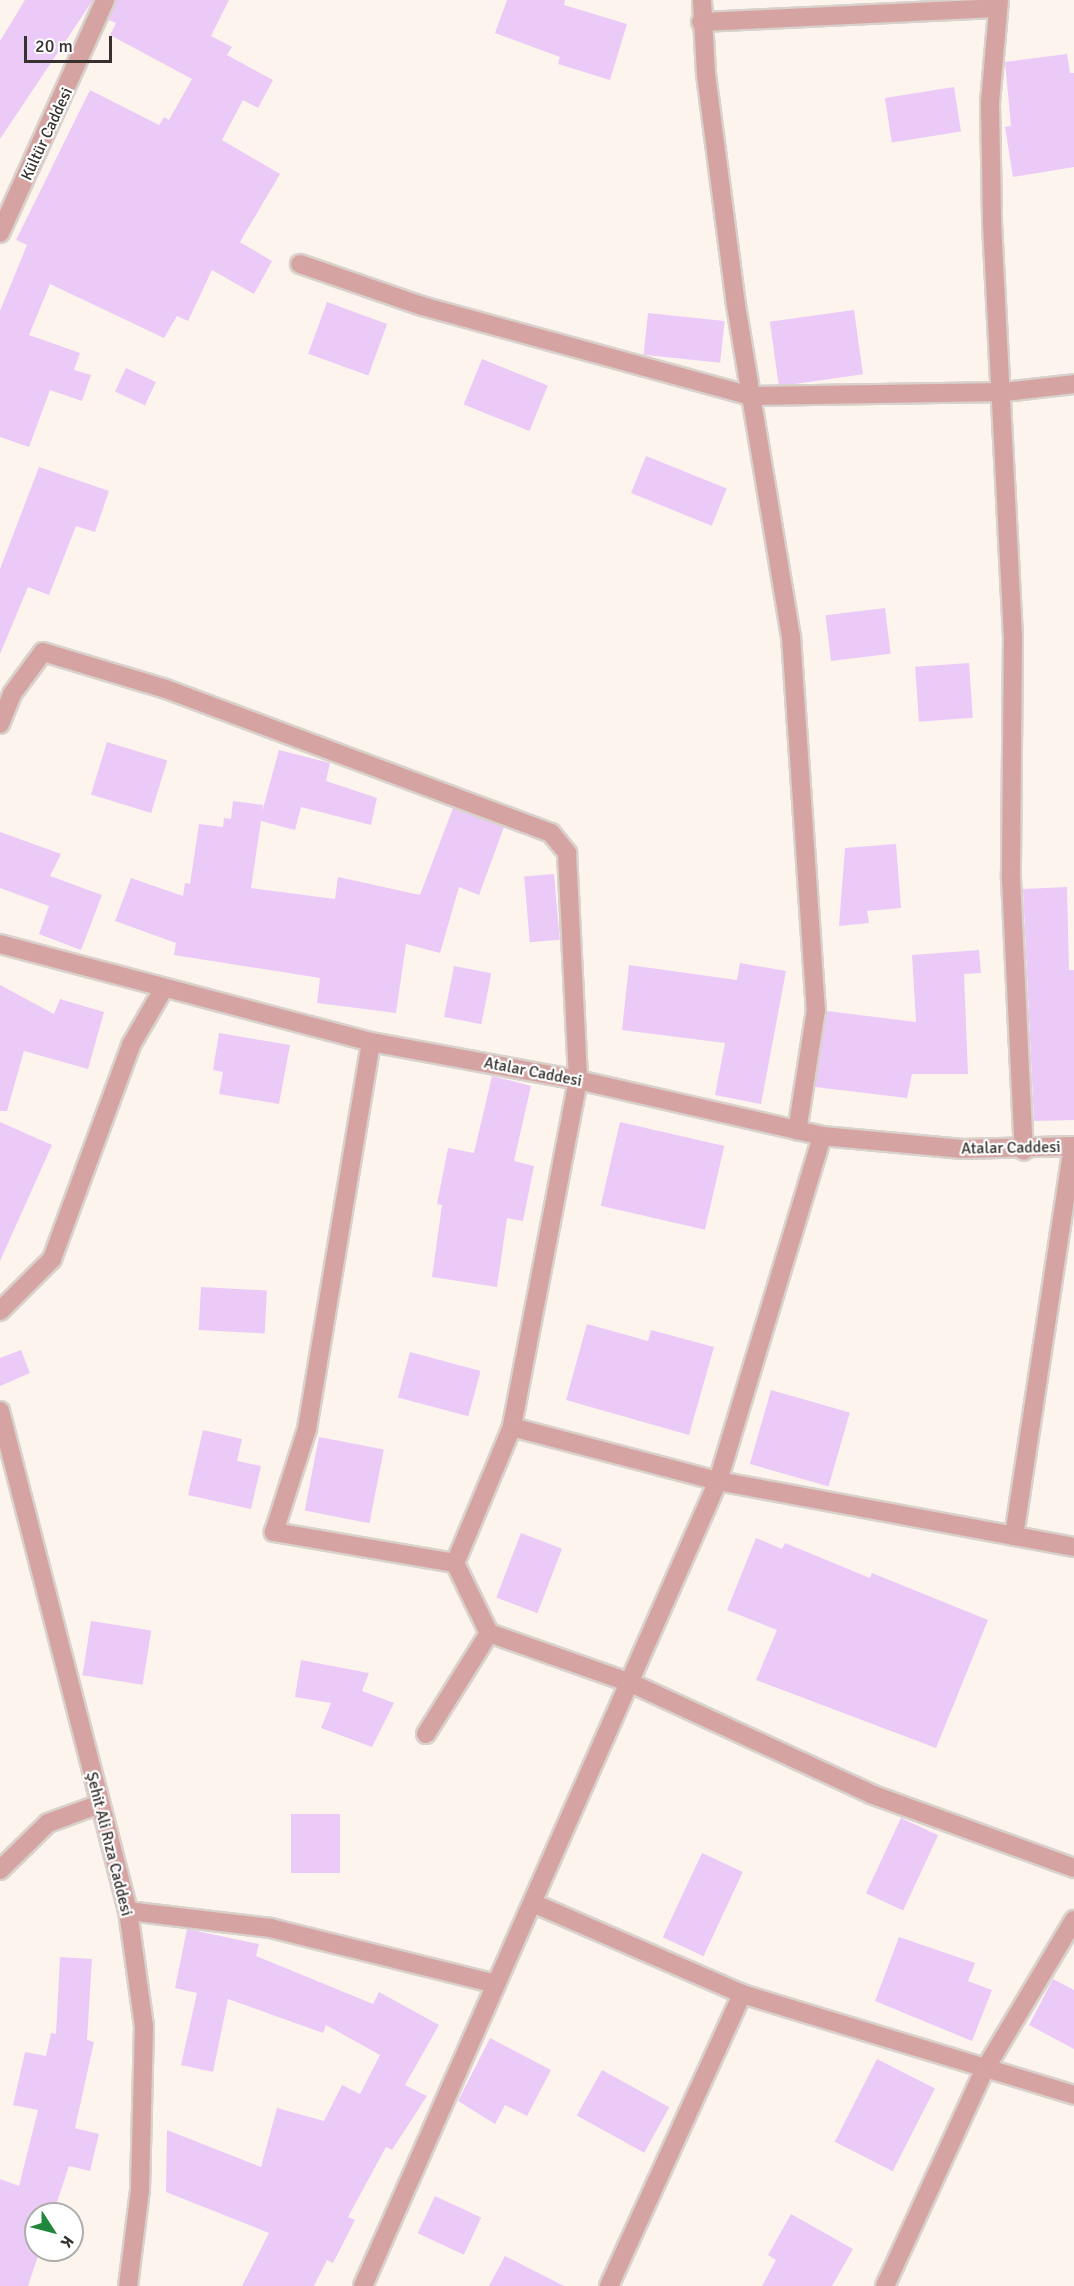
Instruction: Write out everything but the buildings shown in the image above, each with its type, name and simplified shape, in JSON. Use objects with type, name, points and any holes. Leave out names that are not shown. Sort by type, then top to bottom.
[{"type":"street","name":"Kültür Caddesi","points":[[0,233],[105,0]]},
{"type":"street","points":[[702,0],[701,22],[751,396],[791,636],[813,935],[816,1010],[797,1131]]},
{"type":"street","points":[[701,22],[998,4],[990,103],[992,223],[1004,392],[1013,635],[1013,999],[1024,1151]]},
{"type":"street","points":[[300,264],[422,306],[751,396],[1004,392],[1074,384]]},
{"type":"street","points":[[0,724],[12,694],[43,652],[166,689],[551,833],[567,853],[571,876],[578,1080],[512,1427],[455,1563],[489,1633],[631,1683],[871,1794],[1074,1868]]},
{"type":"street","name":"Atalar Caddesi","points":[[0,944],[371,1042],[578,1080],[822,1136],[1024,1151],[1073,1146]]},
{"type":"street","points":[[0,1311],[52,1258],[131,1045],[164,988]]},
{"type":"street","points":[[371,1042],[307,1429],[274,1532],[455,1563]]},
{"type":"street","points":[[363,2286],[492,1983],[533,1903],[718,1481],[822,1136]]},
{"type":"street","points":[[1014,1536],[1073,1146]]},
{"type":"street","name":"Şehit Ali Rıza Caddesi","points":[[0,1411],[128,1911],[144,2026],[140,2190],[128,2286]]},
{"type":"street","points":[[512,1427],[718,1481],[1074,1547]]},
{"type":"street","points":[[426,1734],[489,1633]]},
{"type":"street","points":[[0,1870],[48,1822],[100,1804]]},
{"type":"street","points":[[533,1903],[742,1994],[984,2071],[1074,2095]]},
{"type":"street","points":[[128,1911],[270,1928],[492,1983]]},
{"type":"street","points":[[885,2286],[984,2071],[1074,1920]]},
{"type":"street","points":[[609,2286],[742,1994]]}]
